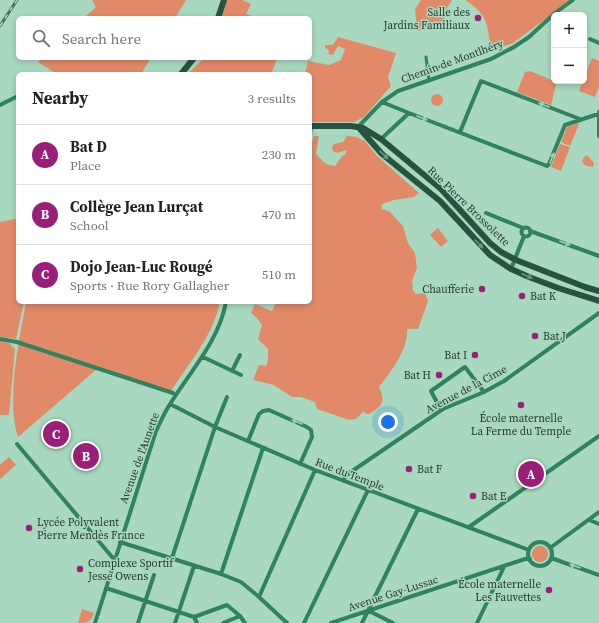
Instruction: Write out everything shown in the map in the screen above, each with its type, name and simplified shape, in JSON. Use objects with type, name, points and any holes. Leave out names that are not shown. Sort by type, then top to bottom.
[{"type":"main road","points":[[218,16],[223,0]]},
{"type":"main road","points":[[179,72],[188,60]]},
{"type":"main road","points":[[183,72],[192,60]]},
{"type":"main road","name":"Rue Pierre Brossolette","points":[[312,126],[338,125],[363,128],[381,139],[441,189],[494,247],[516,260],[599,291]]},
{"type":"main road","name":"Rue Pierre Brossolette","points":[[358,127],[382,154],[440,201],[490,255],[512,269],[558,288],[599,301]]},
{"type":"street","name":"Chemin de Montlhéry","points":[[358,127],[382,102],[391,95],[405,88],[429,81],[505,53],[529,37],[564,6],[573,0]]},
{"type":"street","points":[[590,39],[599,43]]},
{"type":"street","points":[[426,57],[429,81]]},
{"type":"street","points":[[429,73],[441,66]]},
{"type":"street","points":[[460,132],[481,81],[581,119]]},
{"type":"street","points":[[0,105],[16,97]]},
{"type":"street","points":[[382,102],[547,166],[565,125],[581,119],[599,115]]},
{"type":"street","points":[[599,112],[599,136]]},
{"type":"street","points":[[381,139],[409,113]]},
{"type":"street","points":[[486,214],[599,256]]},
{"type":"street","points":[[512,269],[524,236],[521,232],[523,228]]},
{"type":"street","points":[[524,236],[529,235],[530,231]]},
{"type":"street","name":"Avenue de l'Aunette","points":[[94,623],[156,431],[170,404],[202,357],[225,311],[226,304]]},
{"type":"street","name":"Avenue de la Cime","points":[[344,481],[345,476],[442,410],[484,392],[504,381],[599,313]]},
{"type":"street","points":[[0,339],[17,342],[173,393]]},
{"type":"street","points":[[232,371],[240,355]]},
{"type":"street","points":[[202,357],[241,375]]},
{"type":"street","points":[[442,410],[431,391],[465,367],[484,392]]},
{"type":"street","points":[[172,558],[215,427],[228,397]]},
{"type":"street","name":"Rue du Temple","points":[[170,404],[215,427],[300,464],[529,550]]},
{"type":"street","points":[[248,441],[259,414],[263,411],[268,410],[307,426],[311,430],[312,437],[300,464]]},
{"type":"street","points":[[470,527],[599,436]]},
{"type":"street","points":[[17,444],[87,529],[115,559]]},
{"type":"street","points":[[221,574],[262,448]]},
{"type":"street","points":[[259,597],[315,470]]},
{"type":"street","points":[[304,623],[368,490]]},
{"type":"street","points":[[362,623],[418,508]]},
{"type":"street","points":[[550,548],[599,512]]},
{"type":"street","points":[[589,520],[599,524]]},
{"type":"street","points":[[120,542],[221,574],[241,582],[287,623]]},
{"type":"street","points":[[541,542],[548,545],[550,548],[552,556],[546,564],[540,566],[534,564],[530,559],[529,550],[534,544],[541,542]]},
{"type":"street","name":"Avenue Gay-Lussac","points":[[331,623],[525,559],[530,559]]},
{"type":"street","points":[[551,559],[599,575]]},
{"type":"street","points":[[175,623],[194,566]]},
{"type":"street","points":[[477,623],[504,567]]},
{"type":"street","points":[[138,623],[154,575]]},
{"type":"street","points":[[106,588],[194,617],[227,605],[240,616],[245,623]]},
{"type":"street","points":[[369,611],[393,623]]},
{"type":"street","points":[[223,623],[240,616]]},
{"type":"street","points":[[194,617],[197,623]]},
{"type":"shaded area","points":[[92,0],[186,0],[176,16],[86,16],[96,7]]},
{"type":"shaded area","points":[[227,0],[242,0],[251,4],[246,14],[252,16],[222,16]]},
{"type":"shaded area","points":[[421,0],[452,0],[444,13],[445,26],[417,31],[415,9]]},
{"type":"shaded area","points":[[465,0],[571,0],[555,12],[551,12],[551,15],[513,43],[491,51],[486,21],[473,5]]},
{"type":"shaded area","points":[[338,37],[396,53],[388,77],[391,86],[364,117],[354,122],[312,122],[312,72],[305,72],[308,61],[329,65],[341,60],[345,49],[338,46],[333,55],[328,54],[329,50],[325,48],[325,45],[333,45]]},
{"type":"shaded area","points":[[592,58],[599,61],[599,87],[595,97],[579,91],[582,84],[587,84],[587,71]]},
{"type":"shaded area","points":[[40,60],[150,60],[142,72],[54,72],[38,62]]},
{"type":"shaded area","points":[[202,60],[276,60],[272,72],[190,72]]},
{"type":"shaded area","points":[[530,71],[551,80],[551,84],[556,84],[551,105],[517,92],[525,72]]},
{"type":"shaded area","points":[[435,94],[439,94],[443,100],[439,106],[435,106],[431,102],[431,98]]},
{"type":"shaded area","points":[[578,123],[579,124],[570,146],[561,142],[567,127]]},
{"type":"shaded area","points":[[314,136],[319,136],[316,154],[326,164],[335,166],[342,156],[345,155],[347,150],[337,153],[333,151],[332,147],[334,144],[343,142],[347,136],[356,137],[365,141],[377,156],[419,193],[414,197],[394,200],[382,204],[381,209],[389,211],[403,226],[408,243],[415,253],[417,268],[412,281],[413,290],[416,294],[425,293],[428,301],[418,329],[407,329],[407,336],[402,352],[394,367],[379,387],[383,400],[382,403],[369,414],[366,414],[364,411],[356,419],[349,420],[317,409],[315,402],[301,397],[292,397],[274,385],[253,380],[259,365],[266,366],[268,360],[268,349],[258,339],[262,325],[251,313],[255,304],[272,311],[275,304],[312,304],[312,142]]},
{"type":"shaded area","points":[[560,144],[570,147],[561,171],[551,167]]},
{"type":"shaded area","points":[[587,155],[594,163],[593,167],[586,166],[582,162],[584,157]]},
{"type":"shaded area","points":[[16,219],[16,304],[24,304],[16,339],[0,337],[0,222]]},
{"type":"shaded area","points":[[438,228],[448,241],[441,247],[430,235]]},
{"type":"shaded area","points":[[26,304],[220,304],[217,314],[206,338],[193,360],[171,391],[97,369],[18,437],[13,405],[13,388],[17,352]]},
{"type":"shaded area","points":[[0,341],[9,343],[15,349],[9,415],[0,415]]},
{"type":"shaded area","points":[[9,457],[16,465],[0,479],[0,465]]},
{"type":"shaded area","points":[[540,546],[546,548],[548,554],[546,560],[540,562],[534,560],[532,554],[534,548]]},
{"type":"shaded area","points":[[82,609],[94,613],[89,621],[78,623]]},
{"type":"railway","points":[[0,26],[17,0]]},
{"type":"place","name":"Salle des Jardins Familiaux","points":[[478,18]]},
{"type":"place","name":"Chaufferie","points":[[482,289]]},
{"type":"place","name":"Bat K","points":[[522,296]]},
{"type":"place","name":"Bat J","points":[[535,336]]},
{"type":"place","name":"Bat I","points":[[475,355]]},
{"type":"place","name":"Bat H","points":[[439,375]]},
{"type":"place","name":"École maternelle La Ferme du Temple","points":[[521,405]]},
{"type":"place","name":"Dojo Jean-Luc Rougé","points":[[56,434]]},
{"type":"place","name":"Collège Jean Lurçat","points":[[86,456]]},
{"type":"place","name":"Bat F","points":[[409,469]]},
{"type":"place","name":"Bat D","points":[[531,474]]},
{"type":"place","name":"Bat E","points":[[473,496]]},
{"type":"place","name":"Lycée Polyvalent Pierre Mendès France","points":[[29,528]]},
{"type":"place","name":"Complexe Sportif Jesse Owens","points":[[80,569]]},
{"type":"place","name":"École maternelle Les Fauvettes","points":[[549,590]]}]
